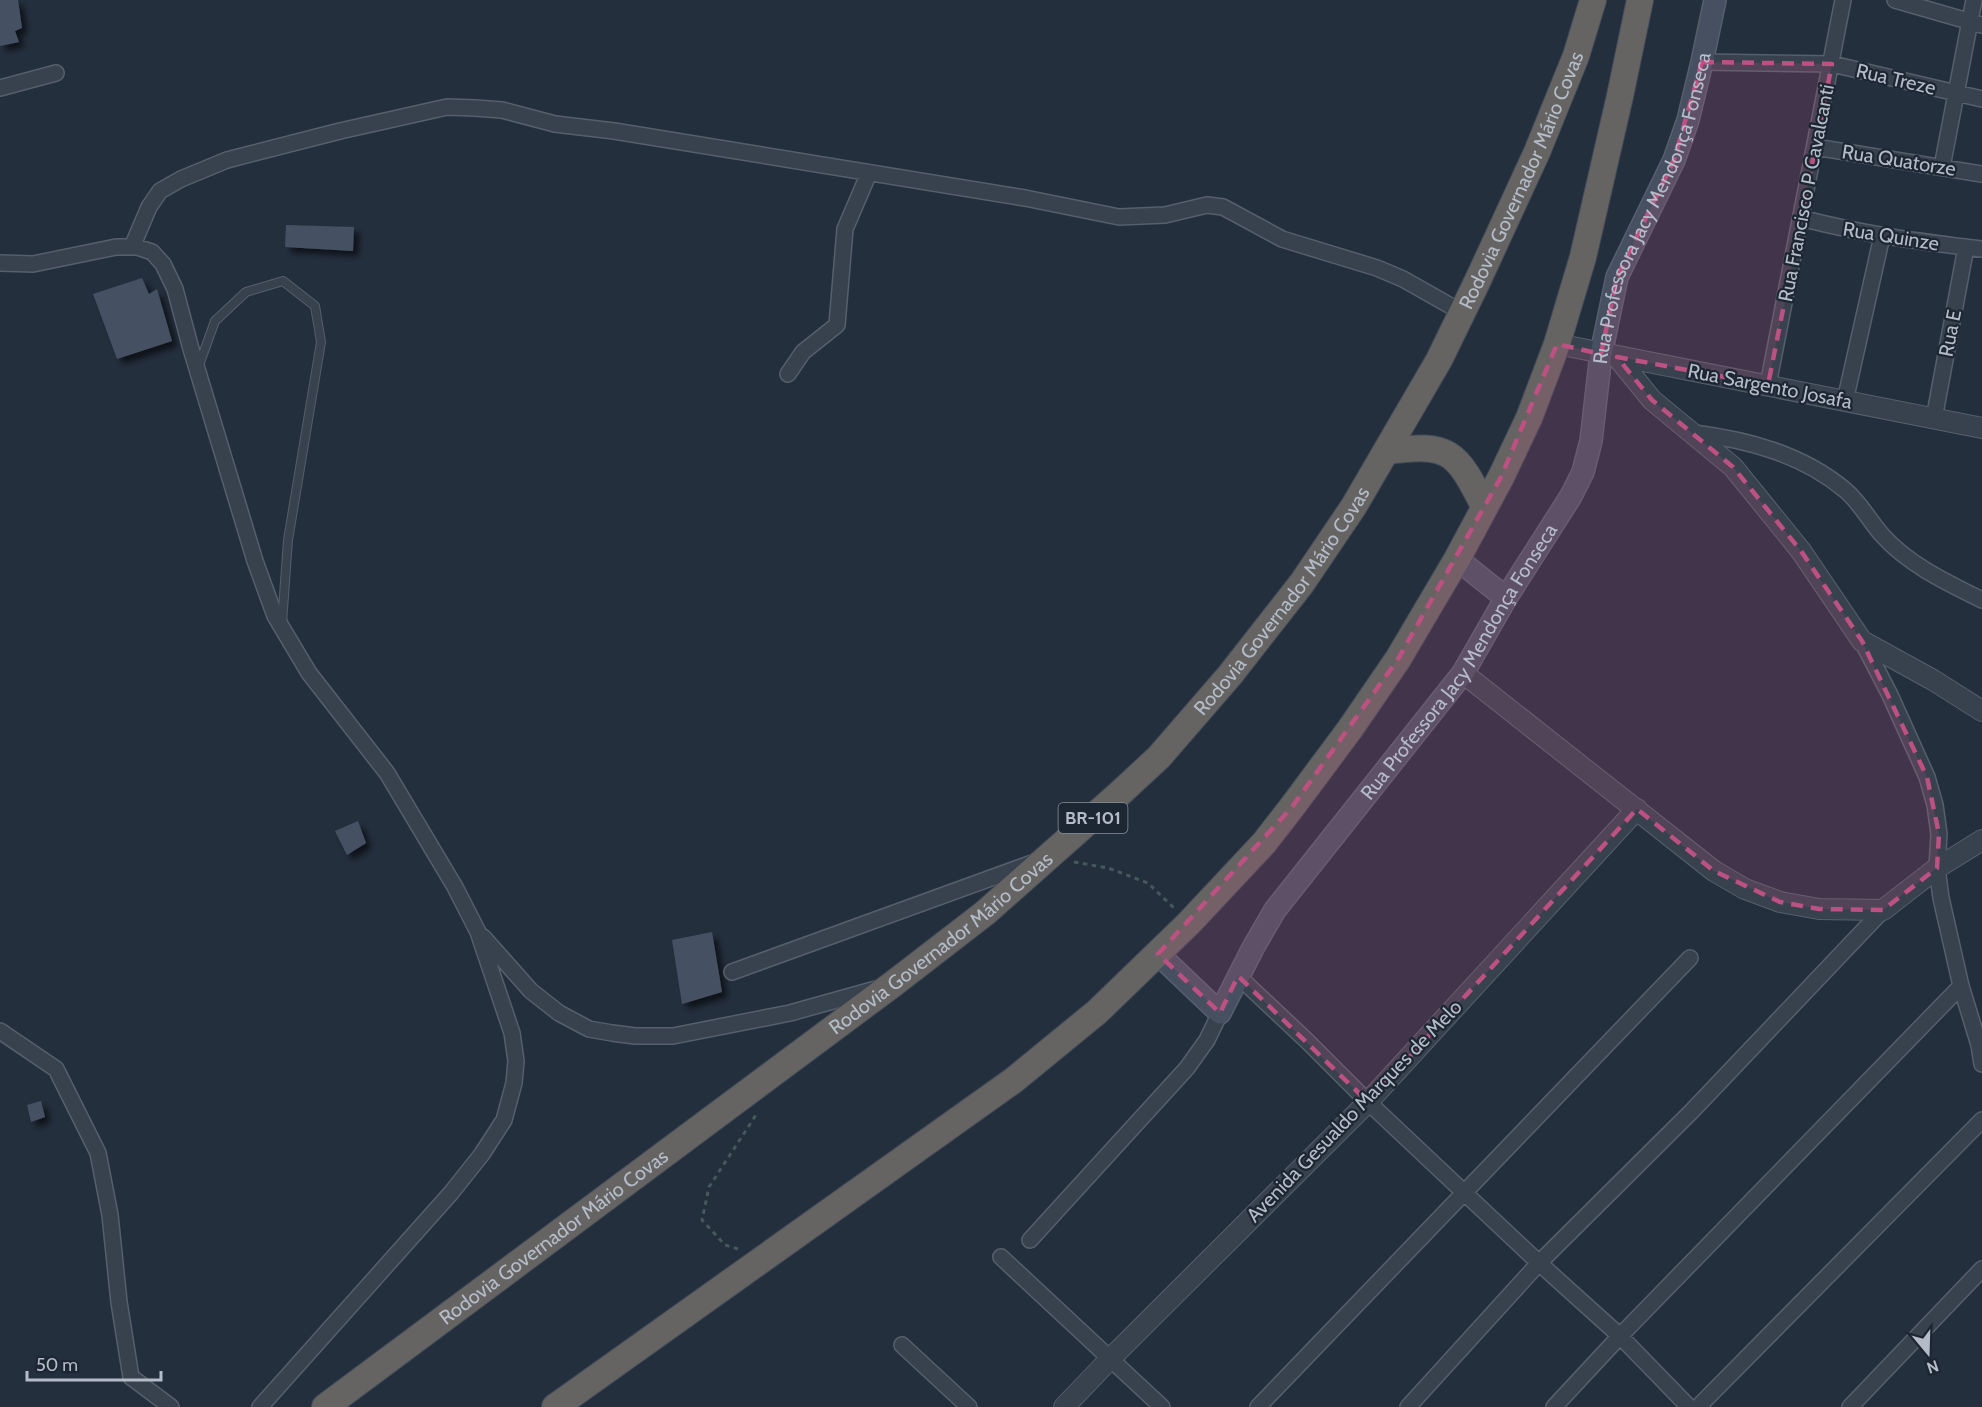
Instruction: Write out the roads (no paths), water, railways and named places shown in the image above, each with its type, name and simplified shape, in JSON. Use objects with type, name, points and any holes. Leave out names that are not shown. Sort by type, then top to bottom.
[{"type":"highway","name":"Rodovia Governador Mário Covas","points":[[325,1407],[894,984],[985,913],[1159,757],[1230,675],[1302,583],[1354,506],[1387,451],[1439,360],[1537,152],[1576,56],[1593,0]]},
{"type":"highway","points":[[555,1407],[1014,1080],[1097,1012],[1190,923],[1264,843],[1350,729],[1398,660],[1501,477],[1529,418],[1557,344],[1583,257],[1640,0]]},
{"type":"highway","points":[[1387,451],[1418,447],[1437,449],[1448,454],[1465,471],[1484,506]]},
{"type":"main road","name":"Rua Professora Jacy Mendonça Fonseca","points":[[1220,1013],[1275,910],[1463,673],[1506,598],[1571,496],[1583,472],[1609,356],[1617,277],[1674,160],[1688,120],[1714,0]]},
{"type":"main road","points":[[1456,560],[1506,598]]},
{"type":"main road","points":[[1158,954],[1220,1013]]},
{"type":"street","name":"Rua Francisco P Cavalcanti","points":[[1768,385],[1844,0]]},
{"type":"street","points":[[1895,0],[1976,23]]},
{"type":"street","points":[[1942,167],[1955,93],[1976,23],[1974,0]]},
{"type":"street","name":"Rua Treze","points":[[1702,62],[1832,64],[1982,99]]},
{"type":"street","points":[[0,88],[56,73]]},
{"type":"street","points":[[132,247],[149,207],[160,191],[181,179],[227,160],[340,131],[447,108],[475,108],[502,110],[555,124],[614,131],[1025,198],[1119,217],[1165,215],[1207,205],[1222,207],[1282,239],[1377,268],[1403,279],[1462,313]]},
{"type":"street","name":"Rua Quatorze","points":[[1815,147],[1982,174]]},
{"type":"street","points":[[788,374],[803,352],[837,326],[845,229],[869,173]]},
{"type":"street","name":"Rua Quinze","points":[[1801,218],[1837,228],[1882,236],[1982,249]]},
{"type":"street","points":[[1845,401],[1882,236]]},
{"type":"street","points":[[0,263],[33,264],[95,250],[132,247],[152,252],[163,264],[175,289],[255,561],[275,616],[309,673],[387,773],[455,887],[478,932],[512,1033],[516,1061],[514,1083],[504,1120],[482,1154],[451,1193],[260,1407]]},
{"type":"street","name":"Rua E","points":[[1934,419],[1966,247]]},
{"type":"street","name":"Rua Sargento Josafa","points":[[1557,344],[1982,428]]},
{"type":"street","points":[[1609,356],[1665,412],[1694,433],[1733,467],[1801,551],[1862,641],[1890,695],[1927,777],[1935,805],[1939,834],[1936,868],[1961,986],[1979,1045],[1982,1064]]},
{"type":"street","points":[[1694,433],[1754,443],[1797,459],[1820,472],[1847,491],[1882,536],[1898,550],[1930,573],[1982,600]]},
{"type":"street","points":[[1862,641],[1933,680],[1982,711]]},
{"type":"street","points":[[1463,673],[1637,809],[1695,858],[1745,890],[1780,902],[1819,909],[1882,910]]},
{"type":"street","name":"Avenida Gesualdo Marques de Melo","points":[[1064,1407],[1368,1102],[1637,809]]},
{"type":"street","points":[[1408,1407],[1539,1263],[1692,1111],[1882,910],[1936,868],[1982,840]]},
{"type":"street","points":[[732,972],[1049,857]]},
{"type":"street","points":[[478,932],[531,991],[559,1013],[589,1029],[624,1035],[673,1036],[726,1027],[790,1013],[894,984]]},
{"type":"street","points":[[1258,1407],[1690,958]]},
{"type":"street","points":[[1238,976],[1464,1193],[1620,1336],[1689,1407]]},
{"type":"street","points":[[1554,1407],[1620,1336],[1961,986]]},
{"type":"street","name":"Rua Professora Jacy Mendonça Fonseca","points":[[1030,1240],[1187,1068],[1207,1040],[1220,1013]]},
{"type":"street","points":[[0,1031],[56,1069],[98,1153],[110,1215],[119,1302],[131,1377],[171,1407]]},
{"type":"street","points":[[1698,1407],[1982,1120]]},
{"type":"street","points":[[1001,1257],[1162,1407]]},
{"type":"street","points":[[1850,1407],[1982,1269]]},
{"type":"street","points":[[902,1345],[969,1407]]},
{"type":"lane","points":[[197,370],[214,321],[246,292],[283,281],[315,306],[321,342],[288,540],[281,627]]}]
